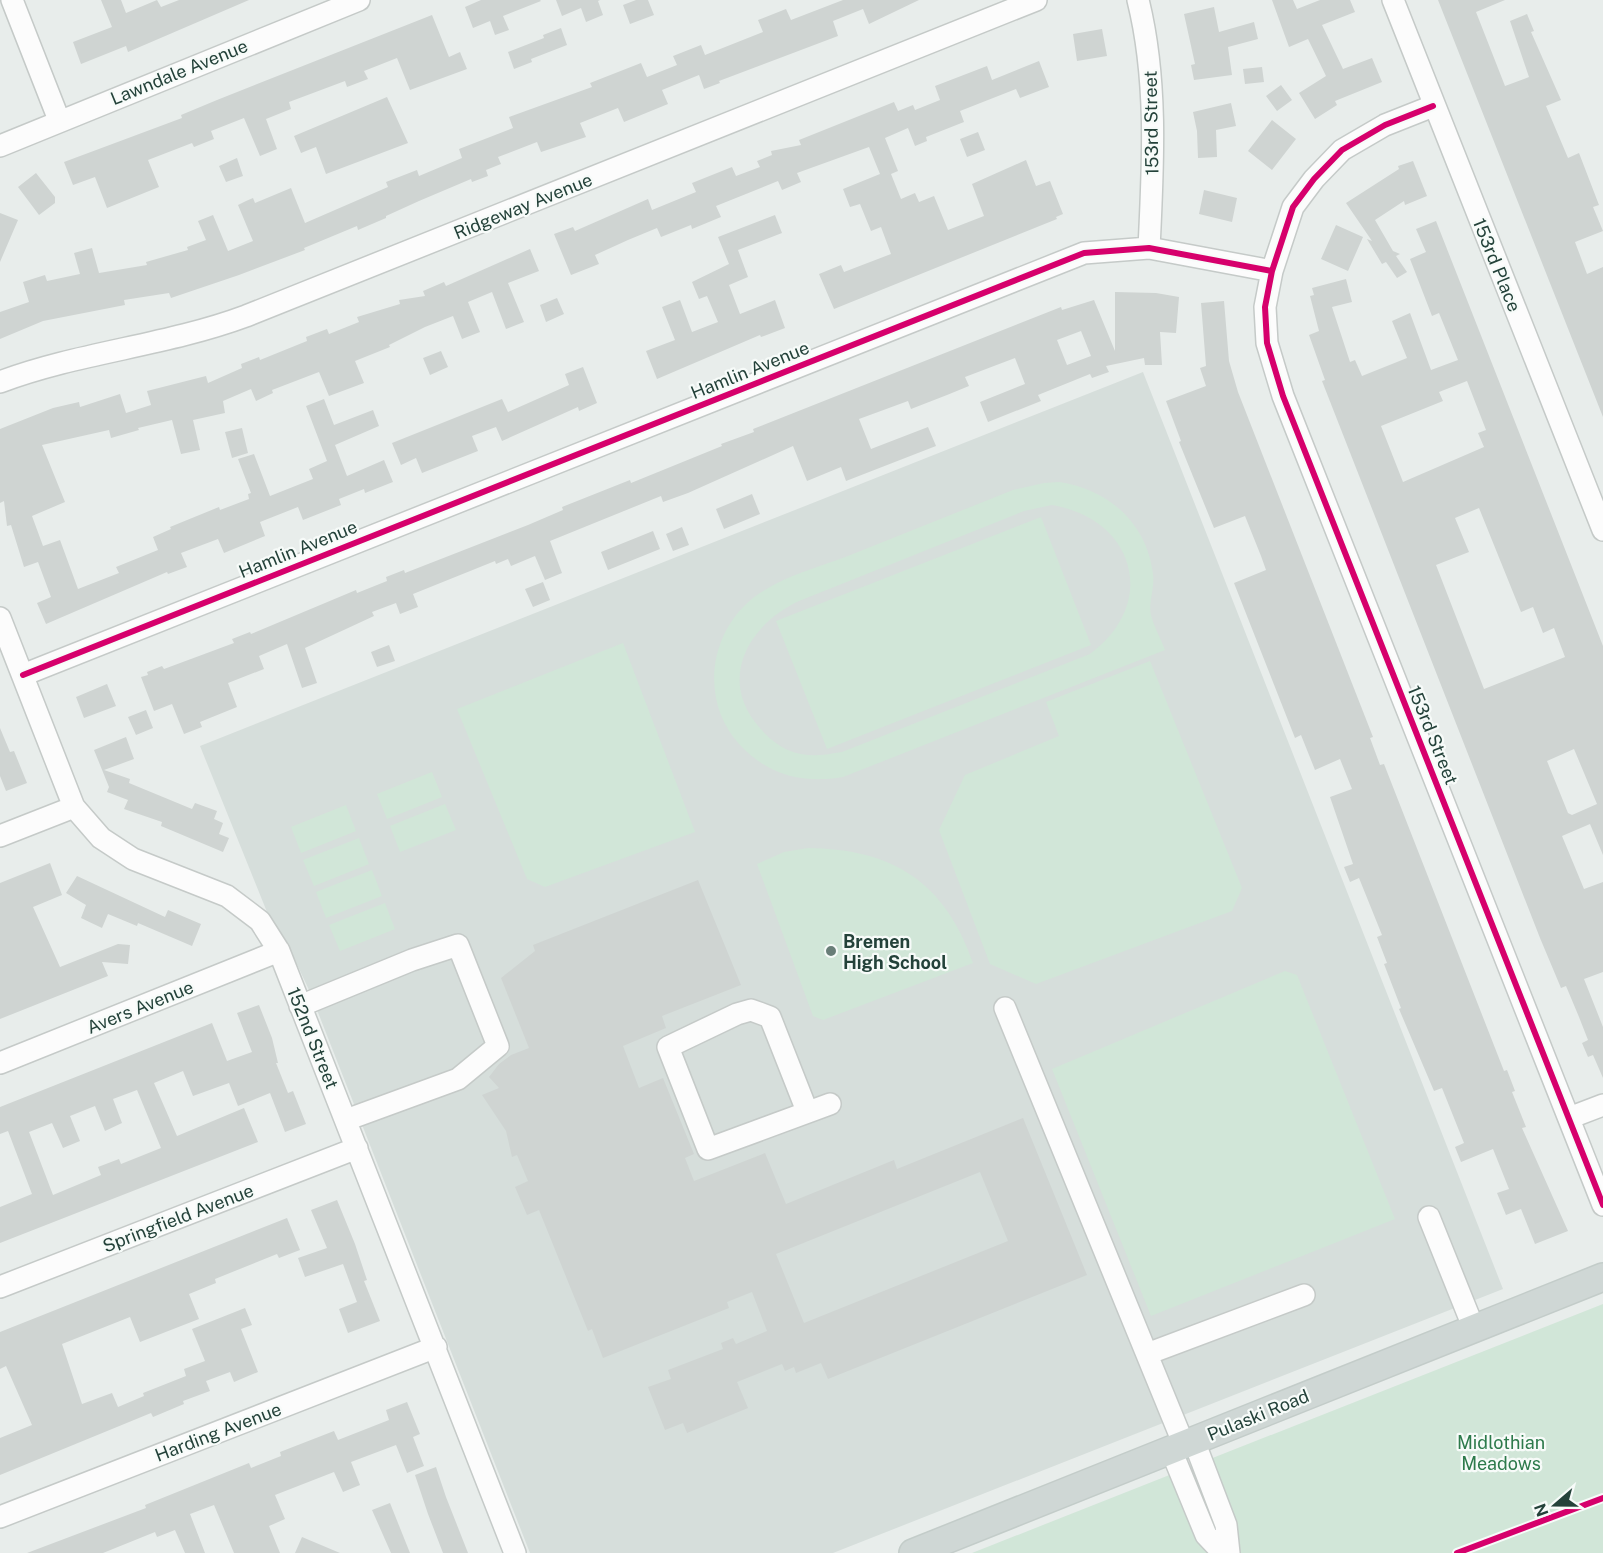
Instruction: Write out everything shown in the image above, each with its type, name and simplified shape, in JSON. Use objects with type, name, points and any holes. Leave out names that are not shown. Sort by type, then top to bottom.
[{"type":"main road","name":"Pulaski Road","points":[[913,1553],[1603,1277]]},
{"type":"street","points":[[12,0],[59,120]]},
{"type":"street","name":"Lawndale Avenue","points":[[0,146],[59,120],[359,0]]},
{"type":"street","name":"Ridgeway Avenue","points":[[0,382],[45,366],[162,342],[246,316],[1036,0]]},
{"type":"street","name":"153rd Street","points":[[1138,0],[1149,48],[1153,175],[1149,248]]},
{"type":"street","name":"153rd Place","points":[[1392,0],[1603,530]]},
{"type":"street","points":[[1272,271],[1293,207],[1314,179],[1342,150],[1386,125],[1433,106]]},
{"type":"street","name":"Hamlin Avenue","points":[[23,675],[1084,253],[1149,248],[1272,271]]},
{"type":"street","name":"153rd Street","points":[[1272,271],[1266,294],[1265,321],[1268,344],[1283,396],[1603,1205]]},
{"type":"street","name":"152nd Street","points":[[0,618],[74,807],[101,838],[133,859],[227,896],[260,921],[279,951],[515,1553]]},
{"type":"street","points":[[0,836],[74,807]]},
{"type":"street","points":[[300,1005],[458,945],[498,1046],[458,1079],[406,1096],[346,1120]]},
{"type":"street","name":"Avers Avenue","points":[[0,1063],[279,951]]},
{"type":"street","points":[[1005,1008],[1183,1445],[1226,1525],[1229,1553]]},
{"type":"street","points":[[807,1110],[770,1017],[752,1010],[737,1014],[668,1047],[708,1149],[807,1110],[830,1104]]},
{"type":"street","points":[[1569,1118],[1603,1105]]},
{"type":"street","name":"Springfield Avenue","points":[[0,1287],[357,1148]]},
{"type":"street","points":[[1429,1216],[1474,1329]]},
{"type":"street","points":[[1147,1354],[1304,1294]]},
{"type":"street","name":"Harding Avenue","points":[[0,1517],[436,1347]]},
{"type":"street","points":[[1183,1445],[1206,1535],[1223,1553]]},
{"type":"shaded area","name":"Bremen High School","points":[[1143,372],[1503,1289],[833,1553],[530,1553],[310,992],[284,937],[269,917],[200,746]]},
{"type":"green space","points":[[1059,482],[1094,492],[1122,511],[1134,524],[1149,556],[1153,574],[1151,615],[1165,650],[843,777],[814,779],[787,775],[762,764],[740,745],[727,727],[718,707],[714,686],[715,665],[720,644],[729,625],[743,607],[760,593],[791,577],[1013,490]],"holes":[[[1052,505],[1080,513],[1103,527],[1119,545],[1128,566],[1130,588],[1125,611],[1112,634],[1090,654],[842,752],[811,755],[789,750],[768,736],[747,709],[740,690],[740,672],[744,655],[753,638],[781,611],[799,601],[1024,511]]]},
{"type":"green space","points":[[1041,517],[1091,645],[827,749],[776,621]]},
{"type":"green space","points":[[623,643],[695,832],[545,887],[527,879],[457,709]]},
{"type":"green space","points":[[1150,661],[1242,888],[1232,911],[1036,984],[990,964],[939,830],[965,775],[1059,736],[1046,702]]},
{"type":"green space","points":[[432,772],[442,797],[387,819],[377,794]]},
{"type":"green space","points":[[445,804],[456,830],[400,852],[390,826]]},
{"type":"green space","points":[[346,805],[356,831],[301,853],[291,827]]},
{"type":"green space","points":[[359,838],[369,864],[314,886],[303,860]]},
{"type":"green space","points":[[808,848],[866,855],[890,863],[912,876],[931,891],[947,911],[973,963],[823,1020],[813,1016],[757,864],[784,852]]},
{"type":"green space","points":[[372,870],[382,896],[326,918],[316,892]]},
{"type":"green space","points":[[385,903],[395,929],[340,951],[329,925]]},
{"type":"green space","points":[[1285,971],[1297,975],[1395,1219],[1151,1316],[1052,1069]]},
{"type":"green space","name":"Midlothian Meadows","points":[[1603,1304],[1603,1553],[972,1553]]},
{"type":"building","points":[[101,0],[121,0],[126,13],[157,0],[161,7],[179,0],[249,0],[128,52],[126,46],[81,64],[73,42],[112,27]]},
{"type":"building","points":[[481,0],[541,1],[503,16],[509,30],[495,35],[490,21],[473,28],[465,7]]},
{"type":"building","points":[[556,0],[600,0],[598,1],[603,15],[586,22],[581,8],[562,16]]},
{"type":"building","points":[[636,0],[648,0],[654,15],[630,24],[623,5]]},
{"type":"building","points":[[843,0],[919,0],[869,24],[863,9],[833,21],[838,36],[719,81],[720,83],[704,89],[699,75],[662,90],[668,104],[624,122],[618,108],[580,123],[586,137],[541,152],[537,142],[498,157],[501,164],[486,170],[488,176],[472,182],[471,179],[358,230],[357,226],[304,248],[305,250],[239,275],[171,298],[169,293],[124,300],[125,305],[43,321],[0,339],[0,312],[29,302],[23,282],[45,275],[47,281],[80,274],[74,253],[92,248],[99,273],[147,265],[146,262],[188,250],[187,247],[206,240],[198,221],[213,215],[228,251],[253,241],[238,205],[253,198],[255,203],[291,188],[305,223],[388,187],[386,182],[417,170],[419,176],[462,158],[459,149],[513,128],[509,117],[592,87],[590,83],[641,63],[647,77],[677,65],[673,56],[701,45],[705,55],[763,32],[758,20],[786,9],[791,20]]},
{"type":"building","points":[[1272,0],[1293,0],[1297,9],[1320,0],[1350,0],[1355,12],[1322,25],[1343,69],[1372,58],[1382,82],[1335,101],[1337,105],[1315,119],[1299,93],[1326,76],[1308,39],[1289,47]]},
{"type":"building","points":[[1438,0],[1505,0],[1476,12],[1505,86],[1529,77],[1510,21],[1527,14],[1534,31],[1531,32],[1561,100],[1546,106],[1568,158],[1579,153],[1599,205],[1593,207],[1603,231],[1575,242],[1587,274],[1603,267],[1603,417]]},
{"type":"building","points":[[1214,7],[1219,32],[1254,22],[1258,39],[1228,47],[1232,75],[1194,80],[1191,65],[1195,64],[1184,14]]},
{"type":"building","points":[[432,15],[449,57],[460,52],[467,69],[410,90],[397,58],[364,71],[368,79],[347,87],[345,81],[289,102],[291,109],[266,119],[277,149],[260,156],[244,118],[211,131],[214,139],[194,147],[192,143],[148,160],[159,187],[107,208],[95,177],[73,185],[64,162],[182,118],[181,115],[217,100]]},
{"type":"building","points":[[561,28],[567,45],[531,59],[532,62],[514,69],[508,52],[544,38],[543,35]]},
{"type":"building","points":[[1102,29],[1107,56],[1077,61],[1073,34]]},
{"type":"building","points":[[1039,61],[1049,87],[1020,98],[1016,89],[960,111],[964,122],[926,137],[927,141],[915,146],[908,128],[885,138],[898,171],[891,174],[901,199],[915,193],[919,202],[934,196],[948,230],[984,216],[972,184],[1026,160],[1036,186],[1050,181],[1063,214],[1056,217],[1057,219],[834,309],[819,274],[841,265],[844,272],[891,254],[881,227],[871,231],[860,204],[850,207],[843,189],[880,174],[869,147],[797,173],[801,182],[782,190],[778,181],[716,206],[721,217],[692,229],[691,225],[661,237],[657,228],[628,240],[595,255],[599,264],[571,275],[554,234],[573,227],[575,231],[648,199],[652,210],[696,192],[692,183],[732,167],[736,176],[760,167],[757,161],[772,155],[771,151],[801,145],[799,140],[894,102],[898,111],[913,105],[915,110],[940,100],[935,86],[987,66],[992,80]]},
{"type":"building","points":[[1262,67],[1264,82],[1245,84],[1243,69]]},
{"type":"building","points":[[1281,85],[1292,100],[1277,111],[1266,96]]},
{"type":"building","points":[[387,97],[408,143],[326,174],[316,147],[301,153],[294,136]]},
{"type":"building","points":[[1231,103],[1236,126],[1216,130],[1217,157],[1198,158],[1197,131],[1193,112]]},
{"type":"building","points":[[1272,120],[1296,139],[1272,170],[1248,151]]},
{"type":"building","points":[[978,132],[985,150],[967,157],[960,139]]},
{"type":"building","points":[[237,158],[243,176],[226,182],[219,166]]},
{"type":"building","points":[[1413,161],[1427,196],[1405,205],[1404,201],[1375,220],[1393,251],[1400,254],[1396,256],[1407,272],[1397,278],[1386,262],[1382,264],[1367,239],[1372,241],[1346,203],[1399,169],[1398,166]]},
{"type":"building","points":[[36,173],[55,197],[55,203],[39,215],[18,187]]},
{"type":"building","points":[[1204,190],[1237,198],[1232,222],[1199,214]]},
{"type":"building","points":[[0,213],[18,220],[0,262]]},
{"type":"building","points":[[775,215],[782,233],[738,250],[748,277],[729,285],[740,314],[775,300],[785,328],[761,337],[760,335],[657,379],[646,351],[675,340],[662,307],[680,300],[692,332],[718,322],[707,296],[699,299],[692,282],[729,264],[718,237]]},
{"type":"building","points":[[1436,221],[1603,646],[1603,855],[1590,824],[1562,836],[1584,889],[1603,882],[1603,972],[1584,979],[1603,1027],[1603,1078],[1593,1055],[1588,1057],[1582,1043],[1588,1040],[1579,1017],[1566,986],[1561,988],[1540,938],[1322,381],[1325,380],[1309,335],[1319,331],[1310,296],[1314,295],[1312,288],[1346,279],[1352,302],[1332,307],[1350,362],[1355,360],[1362,376],[1407,358],[1392,321],[1410,313],[1431,370],[1458,360],[1439,313],[1432,316],[1410,259],[1426,252],[1416,229]],"holes":[[[1467,381],[1486,430],[1478,433],[1484,447],[1403,482],[1381,426],[1443,401],[1439,392]],[[1479,508],[1521,612],[1533,607],[1543,633],[1554,628],[1565,657],[1484,689],[1436,565],[1469,552],[1455,518]],[[1574,749],[1597,804],[1572,815],[1568,813],[1547,761]]]},
{"type":"building","points":[[1336,225],[1363,237],[1348,271],[1321,259]]},
{"type":"building","points":[[530,249],[539,271],[508,283],[524,322],[506,329],[492,292],[468,302],[480,332],[462,339],[453,316],[425,327],[389,345],[390,347],[355,361],[364,383],[329,396],[319,372],[272,390],[273,393],[256,401],[251,389],[223,401],[225,413],[193,420],[200,450],[181,454],[172,420],[138,428],[139,430],[111,438],[109,430],[42,445],[65,502],[32,516],[43,546],[60,540],[78,589],[119,573],[116,567],[158,550],[153,537],[171,529],[170,527],[219,507],[220,510],[249,499],[248,494],[251,493],[238,459],[254,454],[270,496],[313,479],[309,469],[327,461],[306,406],[324,399],[334,425],[373,410],[379,426],[335,445],[347,476],[384,460],[393,482],[365,493],[364,489],[339,499],[341,505],[303,520],[298,507],[260,522],[265,536],[224,553],[218,539],[181,553],[187,567],[168,574],[167,572],[46,624],[37,603],[51,597],[38,562],[24,567],[11,525],[7,526],[4,501],[0,503],[0,429],[53,408],[79,402],[80,407],[120,394],[126,413],[151,405],[147,391],[206,376],[208,383],[242,368],[241,364],[259,357],[260,360],[307,341],[306,337],[327,329],[329,334],[359,322],[357,317],[400,304],[399,300],[425,296],[423,291],[444,282],[446,286]]},
{"type":"building","points":[[1115,292],[1156,293],[1179,297],[1176,333],[1160,332],[1162,365],[1145,365],[1144,358],[1106,366],[1109,372],[1092,378],[1090,374],[1038,395],[1041,401],[988,422],[980,402],[1025,384],[1015,358],[965,377],[969,386],[947,395],[911,409],[908,401],[859,419],[871,449],[928,427],[936,446],[846,481],[841,467],[807,481],[793,446],[688,493],[663,502],[661,496],[550,541],[562,573],[545,580],[535,556],[511,566],[508,559],[496,564],[495,561],[413,594],[418,607],[400,614],[396,603],[372,612],[374,616],[305,648],[317,683],[302,688],[287,644],[259,656],[264,669],[228,683],[237,707],[200,722],[202,727],[184,734],[172,704],[154,711],[141,677],[162,666],[164,669],[234,643],[232,639],[250,632],[251,634],[356,590],[357,593],[387,581],[386,577],[404,570],[405,573],[528,525],[563,510],[562,507],[630,480],[631,483],[754,432],[753,429],[1061,307],[1062,310],[1094,300],[1115,351]],"holes":[[[1081,331],[1091,356],[1067,365],[1057,340]]]},
{"type":"building","points":[[557,298],[564,314],[546,322],[540,305]]},
{"type":"building","points":[[1224,301],[1229,361],[1238,392],[1373,737],[1370,738],[1380,765],[1384,764],[1504,1071],[1507,1070],[1515,1091],[1512,1092],[1526,1127],[1522,1128],[1568,1231],[1535,1244],[1521,1209],[1506,1215],[1497,1193],[1509,1189],[1493,1149],[1461,1162],[1455,1147],[1464,1143],[1442,1088],[1434,1091],[1399,1009],[1401,1008],[1384,964],[1387,963],[1377,937],[1382,935],[1359,878],[1350,882],[1344,867],[1353,864],[1330,797],[1352,789],[1340,759],[1315,770],[1301,735],[1295,738],[1234,583],[1266,570],[1261,556],[1245,516],[1214,528],[1179,442],[1181,441],[1166,401],[1206,386],[1200,368],[1206,366],[1201,303]]},
{"type":"building","points":[[441,351],[448,367],[430,375],[423,358]]},
{"type":"building","points":[[583,367],[597,403],[579,411],[578,407],[502,441],[496,427],[472,436],[478,451],[422,473],[416,458],[401,465],[392,443],[502,399],[508,412],[569,385],[565,374]]},
{"type":"building","points":[[242,428],[248,453],[232,458],[225,432]]},
{"type":"building","points":[[752,494],[760,514],[724,529],[716,509]]},
{"type":"building","points":[[682,527],[689,545],[673,551],[666,534]]},
{"type":"building","points":[[653,531],[660,549],[608,570],[601,552]]},
{"type":"building","points":[[543,582],[550,600],[533,607],[525,589]]},
{"type":"building","points":[[389,645],[395,661],[377,667],[371,652]]},
{"type":"building","points":[[107,684],[116,706],[84,718],[76,697]]},
{"type":"building","points":[[146,710],[153,728],[136,735],[128,717]]},
{"type":"building","points":[[0,728],[10,752],[14,751],[27,783],[6,791],[0,776]]},
{"type":"building","points":[[126,737],[134,759],[104,770],[130,779],[129,783],[192,809],[195,803],[217,811],[214,819],[223,823],[219,834],[229,838],[223,852],[161,826],[162,822],[124,809],[128,800],[107,792],[109,787],[94,750]]},
{"type":"building","points":[[50,863],[62,895],[33,907],[60,967],[118,944],[130,945],[128,964],[102,962],[108,976],[0,1019],[0,883]]},
{"type":"building","points":[[77,876],[165,917],[168,910],[201,924],[192,946],[138,923],[137,926],[108,914],[102,928],[81,918],[86,905],[66,893]]},
{"type":"building","points":[[698,880],[741,985],[662,1016],[666,1028],[623,1046],[639,1088],[663,1078],[694,1154],[685,1158],[694,1181],[765,1153],[786,1204],[894,1160],[897,1169],[1023,1118],[1087,1275],[828,1379],[821,1363],[796,1373],[794,1367],[785,1371],[782,1364],[737,1382],[748,1408],[687,1433],[683,1423],[665,1430],[648,1387],[671,1379],[668,1370],[723,1349],[721,1343],[733,1338],[736,1344],[767,1331],[752,1292],[727,1302],[729,1308],[603,1358],[592,1329],[588,1331],[539,1210],[527,1215],[515,1187],[528,1181],[517,1155],[512,1157],[506,1131],[482,1095],[499,1088],[489,1077],[499,1064],[511,1055],[529,1048],[501,978],[535,951],[533,945]],"holes":[[[980,1172],[1008,1241],[804,1323],[776,1254]]]},
{"type":"building","points":[[259,1005],[272,1038],[278,1063],[276,1063],[288,1093],[293,1091],[306,1124],[285,1132],[270,1093],[238,1106],[229,1083],[193,1096],[183,1071],[154,1083],[177,1136],[244,1108],[258,1142],[0,1243],[0,1207],[32,1194],[8,1131],[0,1134],[0,1107],[212,1023],[227,1061],[252,1052],[237,1013]],"holes":[[[137,1090],[161,1148],[121,1164],[119,1159],[98,1167],[101,1175],[53,1195],[29,1132],[52,1123],[63,1148],[80,1141],[70,1116],[95,1106],[105,1131],[122,1123],[113,1099]]]},
{"type":"building","points":[[337,1200],[355,1244],[367,1280],[364,1281],[380,1321],[348,1333],[339,1309],[357,1302],[343,1264],[305,1277],[298,1258],[327,1248],[311,1210]]},
{"type":"building","points":[[287,1218],[300,1250],[279,1258],[277,1254],[215,1279],[216,1283],[189,1294],[199,1319],[140,1342],[130,1317],[62,1344],[82,1404],[112,1393],[118,1407],[144,1396],[143,1393],[186,1376],[184,1369],[205,1361],[192,1329],[245,1308],[252,1325],[241,1329],[258,1372],[234,1382],[230,1372],[206,1381],[210,1391],[183,1401],[184,1404],[153,1417],[151,1413],[0,1475],[0,1438],[32,1425],[6,1366],[0,1369],[0,1332]]},
{"type":"building","points":[[407,1402],[420,1434],[413,1437],[424,1466],[407,1473],[396,1445],[351,1462],[360,1485],[343,1492],[334,1472],[275,1495],[285,1519],[269,1526],[280,1553],[234,1553],[214,1505],[190,1514],[205,1553],[185,1553],[175,1530],[157,1537],[155,1532],[103,1553],[27,1553],[146,1508],[145,1505],[249,1463],[251,1468],[281,1456],[280,1452],[334,1431],[338,1440],[389,1420],[386,1410]]},
{"type":"building","points":[[436,1467],[468,1553],[443,1553],[428,1514],[415,1475]]},
{"type":"building","points":[[390,1503],[410,1553],[391,1553],[372,1510]]},
{"type":"building","points":[[302,1537],[340,1553],[295,1553]]},
{"type":"cycle path","points":[[1433,106],[1385,125],[1342,150],[1314,179],[1293,207],[1272,271],[1265,307],[1267,343],[1283,396],[1603,1205]]},
{"type":"cycle path","points":[[23,675],[1084,253],[1149,248],[1272,271]]},
{"type":"cycle path","points":[[1457,1553],[1603,1498]]},
{"type":"place","name":"Bremen High School","points":[[831,951]]}]
